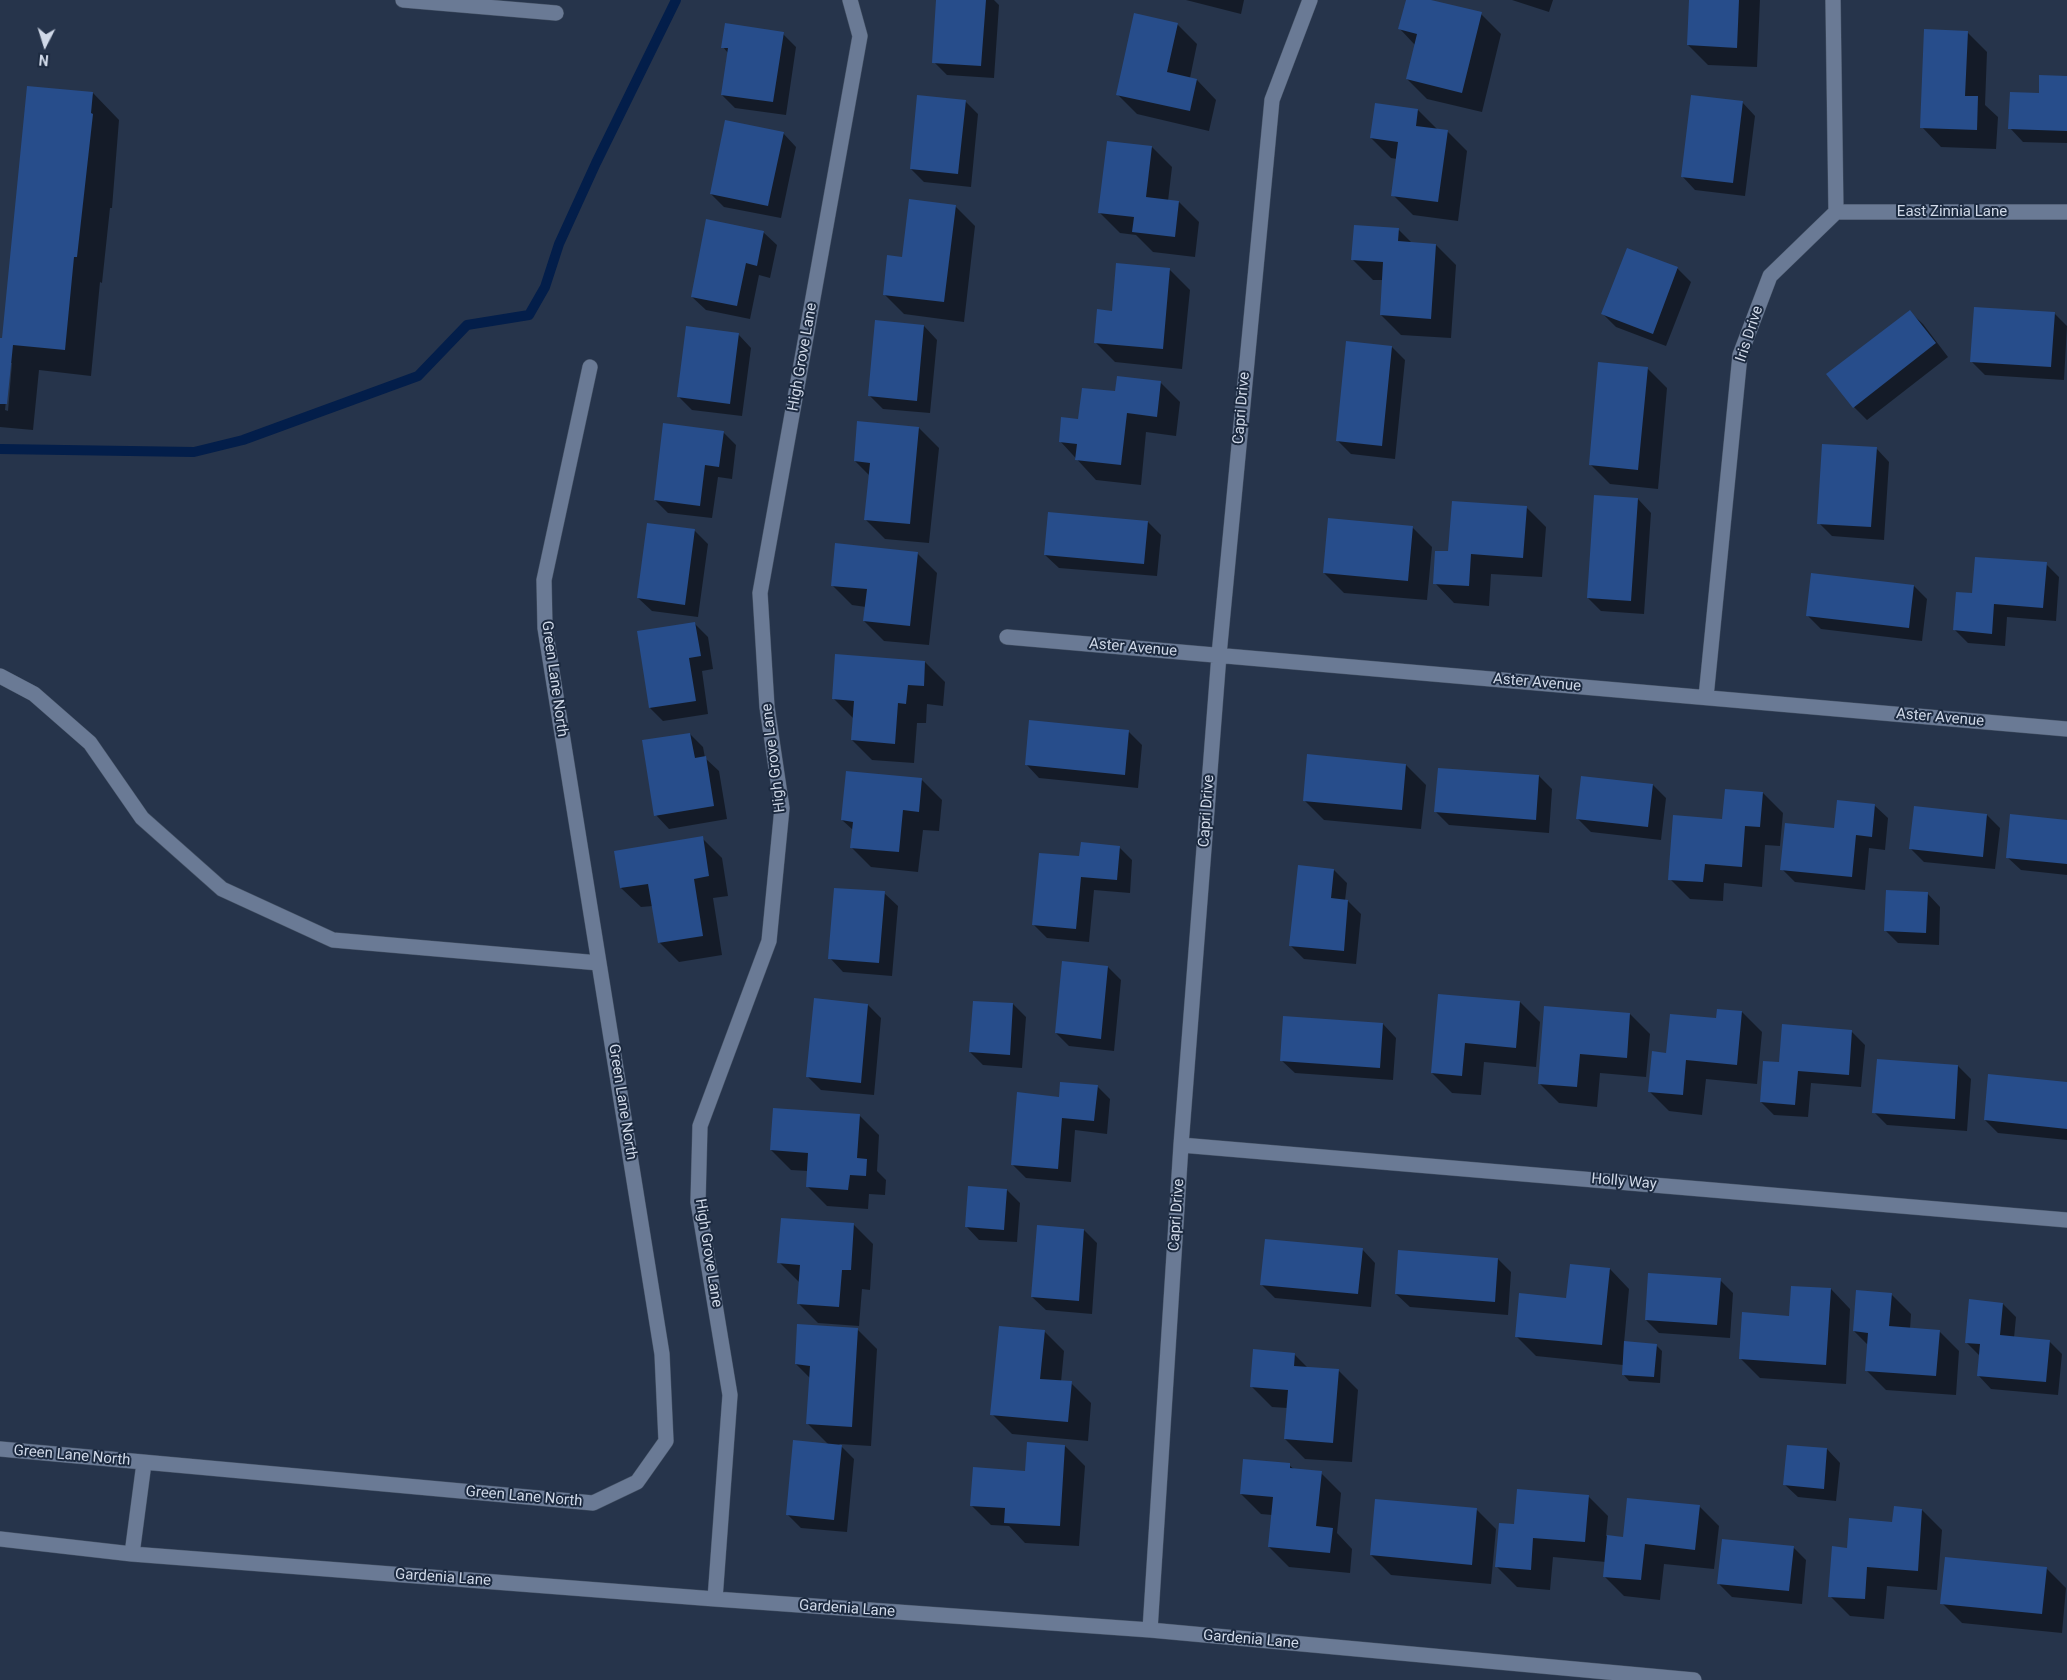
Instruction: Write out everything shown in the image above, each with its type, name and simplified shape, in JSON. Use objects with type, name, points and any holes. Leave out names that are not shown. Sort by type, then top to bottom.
[{"type":"street","points":[[403,0],[556,13]]},
{"type":"street","name":"High Grove Lane","points":[[715,1599],[730,1394],[698,1202],[700,1126],[769,942],[782,808],[767,707],[760,593],[860,36],[850,0]]},
{"type":"street","name":"Capri Drive","points":[[1150,1630],[1181,1145],[1219,655],[1272,100],[1310,0]]},
{"type":"street","points":[[1833,0],[1836,212]]},
{"type":"street","name":"East Zinnia Lane","points":[[1836,212],[2067,212]]},
{"type":"street","name":"Iris Drive","points":[[1706,697],[1740,355],[1770,276],[1836,212]]},
{"type":"street","name":"Green Lane North","points":[[0,1449],[593,1503],[637,1482],[666,1442],[662,1354],[545,628],[544,580],[590,367]]},
{"type":"street","name":"Aster Avenue","points":[[1007,637],[2067,728]]},
{"type":"street","points":[[0,676],[34,694],[90,743],[142,818],[222,889],[333,940],[599,962]]},
{"type":"street","name":"Holly Way","points":[[1181,1145],[2067,1220]]},
{"type":"street","name":"Green Lane North","points":[[132,1554],[144,1463]]},
{"type":"street","name":"Gardenia Lane","points":[[0,1539],[132,1554],[1150,1630],[1694,1680]]},
{"type":"building","points":[[936,0],[986,0],[981,66],[932,63]]},
{"type":"building","points":[[1406,0],[1431,0],[1482,12],[1462,93],[1406,79],[1417,34],[1398,29]]},
{"type":"building","points":[[1689,0],[1739,0],[1737,48],[1687,45]]},
{"type":"building","points":[[1134,13],[1178,23],[1167,72],[1197,79],[1190,111],[1116,95]]},
{"type":"building","points":[[725,23],[784,32],[773,102],[721,95],[728,48],[721,48]]},
{"type":"building","points":[[1924,29],[1968,31],[1965,96],[1978,96],[1977,130],[1920,128]]},
{"type":"building","points":[[2039,75],[2067,76],[2067,131],[2008,129],[2010,92],[2039,93]]},
{"type":"building","points":[[27,86],[93,92],[91,113],[93,114],[77,257],[74,257],[65,350],[13,345],[7,404],[0,404],[0,338],[2,338]]},
{"type":"building","points":[[917,95],[966,100],[958,174],[910,169]]},
{"type":"building","points":[[1691,95],[1743,101],[1733,183],[1681,177]]},
{"type":"building","points":[[1375,103],[1418,109],[1416,126],[1448,130],[1438,202],[1391,196],[1398,142],[1370,138]]},
{"type":"building","points":[[725,120],[784,132],[768,206],[710,194]]},
{"type":"building","points":[[1107,141],[1152,146],[1146,197],[1179,201],[1175,237],[1132,232],[1134,217],[1098,213]]},
{"type":"building","points":[[909,199],[956,205],[944,302],[883,295],[887,255],[902,257]]},
{"type":"building","points":[[706,219],[764,231],[757,266],[746,263],[737,306],[691,297]]},
{"type":"building","points":[[1354,225],[1399,228],[1398,241],[1436,244],[1431,319],[1380,315],[1383,262],[1351,260]]},
{"type":"building","points":[[1627,248],[1678,267],[1653,334],[1601,314]]},
{"type":"building","points":[[1116,263],[1170,268],[1163,349],[1094,343],[1097,309],[1112,311]]},
{"type":"building","points":[[1974,307],[2055,312],[2051,367],[1970,362]]},
{"type":"building","points":[[1910,310],[1936,343],[1853,408],[1826,374]]},
{"type":"building","points":[[875,320],[924,325],[917,401],[868,396]]},
{"type":"building","points":[[686,326],[739,333],[730,404],[677,397]]},
{"type":"building","points":[[1346,341],[1392,346],[1382,446],[1336,441]]},
{"type":"building","points":[[1598,362],[1648,367],[1638,470],[1589,465]]},
{"type":"building","points":[[1117,376],[1161,381],[1157,417],[1127,413],[1121,465],[1075,460],[1077,444],[1059,442],[1061,417],[1078,419],[1082,388],[1115,391]]},
{"type":"building","points":[[857,421],[919,427],[910,524],[864,520],[870,463],[854,461]]},
{"type":"building","points":[[663,423],[724,431],[719,467],[705,465],[700,506],[654,500]]},
{"type":"building","points":[[1822,444],[1877,447],[1871,527],[1817,524]]},
{"type":"building","points":[[1594,495],[1638,498],[1631,601],[1587,598]]},
{"type":"building","points":[[1452,501],[1527,506],[1523,558],[1471,554],[1469,586],[1433,584],[1435,551],[1448,551]]},
{"type":"building","points":[[1048,512],[1148,521],[1144,564],[1044,555]]},
{"type":"building","points":[[1328,518],[1413,526],[1408,581],[1323,573]]},
{"type":"building","points":[[647,523],[695,529],[685,605],[637,598]]},
{"type":"building","points":[[835,543],[918,552],[910,626],[863,621],[867,589],[831,586]]},
{"type":"building","points":[[1975,557],[2047,562],[2043,608],[1994,604],[1992,634],[1953,630],[1956,592],[1972,593]]},
{"type":"building","points":[[1811,573],[1914,585],[1909,628],[1806,616]]},
{"type":"building","points":[[695,622],[701,656],[689,658],[696,701],[649,708],[637,631]]},
{"type":"building","points":[[835,654],[925,661],[924,686],[908,685],[906,704],[898,703],[895,744],[851,740],[854,701],[832,699]]},
{"type":"building","points":[[1029,720],[1129,730],[1125,775],[1025,765]]},
{"type":"building","points":[[690,733],[695,758],[706,756],[714,806],[654,816],[642,740]]},
{"type":"building","points":[[1307,754],[1406,764],[1402,810],[1303,801]]},
{"type":"building","points":[[1438,768],[1539,775],[1536,820],[1434,812]]},
{"type":"building","points":[[846,771],[922,778],[919,812],[903,810],[899,852],[850,848],[853,822],[841,820]]},
{"type":"building","points":[[1581,776],[1653,784],[1648,827],[1576,819]]},
{"type":"building","points":[[1725,789],[1763,792],[1760,827],[1745,826],[1742,867],[1705,864],[1703,882],[1668,880],[1673,815],[1722,819]]},
{"type":"building","points":[[1837,800],[1875,804],[1872,837],[1856,835],[1852,877],[1780,870],[1785,823],[1834,828]]},
{"type":"building","points":[[1914,806],[1987,814],[1983,857],[1909,849]]},
{"type":"building","points":[[2010,814],[2067,820],[2067,864],[2006,858]]},
{"type":"building","points":[[703,836],[709,876],[694,879],[703,936],[658,943],[648,884],[620,888],[614,851]]},
{"type":"building","points":[[1081,842],[1120,846],[1117,880],[1081,877],[1076,929],[1032,925],[1039,853],[1079,856]]},
{"type":"building","points":[[1298,865],[1334,869],[1331,898],[1348,900],[1344,951],[1289,946]]},
{"type":"building","points":[[834,888],[885,891],[879,963],[828,959]]},
{"type":"building","points":[[1886,890],[1928,892],[1926,933],[1884,931]]},
{"type":"building","points":[[1062,961],[1108,966],[1101,1039],[1055,1033]]},
{"type":"building","points":[[1438,994],[1520,1001],[1516,1048],[1465,1043],[1462,1076],[1431,1073]]},
{"type":"building","points":[[814,998],[868,1004],[861,1083],[806,1077]]},
{"type":"building","points":[[973,1001],[1013,1003],[1010,1055],[969,1052]]},
{"type":"building","points":[[1544,1006],[1630,1013],[1627,1058],[1580,1054],[1577,1087],[1538,1084]]},
{"type":"building","points":[[1717,1009],[1742,1011],[1737,1065],[1686,1060],[1683,1095],[1648,1092],[1652,1051],[1666,1053],[1670,1014],[1716,1018]]},
{"type":"building","points":[[1283,1016],[1383,1023],[1380,1068],[1280,1061]]},
{"type":"building","points":[[1782,1024],[1852,1030],[1849,1075],[1798,1071],[1795,1105],[1760,1102],[1763,1061],[1779,1062]]},
{"type":"building","points":[[1877,1059],[1958,1065],[1955,1119],[1872,1113]]},
{"type":"building","points":[[1988,1074],[2067,1082],[2067,1129],[1984,1120]]},
{"type":"building","points":[[1060,1082],[1098,1085],[1094,1121],[1062,1118],[1058,1169],[1011,1165],[1017,1092],[1059,1097]]},
{"type":"building","points":[[773,1108],[860,1114],[857,1158],[867,1159],[866,1176],[850,1175],[848,1190],[806,1187],[808,1153],[770,1150]]},
{"type":"building","points":[[968,1186],[1007,1189],[1004,1230],[965,1227]]},
{"type":"building","points":[[781,1218],[854,1223],[851,1270],[842,1270],[839,1307],[797,1304],[800,1265],[777,1263]]},
{"type":"building","points":[[1037,1225],[1084,1229],[1079,1301],[1031,1297]]},
{"type":"building","points":[[1265,1239],[1363,1248],[1358,1294],[1260,1285]]},
{"type":"building","points":[[1398,1250],[1498,1258],[1495,1302],[1395,1294]]},
{"type":"building","points":[[1570,1264],[1610,1268],[1602,1345],[1515,1337],[1519,1293],[1566,1298]]},
{"type":"building","points":[[1648,1273],[1721,1278],[1717,1325],[1645,1320]]},
{"type":"building","points":[[1791,1286],[1831,1288],[1826,1365],[1739,1359],[1742,1312],[1789,1316]]},
{"type":"building","points":[[1856,1290],[1892,1293],[1889,1326],[1940,1330],[1936,1376],[1865,1371],[1868,1333],[1853,1331]]},
{"type":"building","points":[[1969,1299],[2003,1303],[2000,1335],[2050,1340],[2046,1382],[1977,1376],[1980,1344],[1965,1343]]},
{"type":"building","points":[[797,1324],[858,1328],[852,1427],[806,1424],[810,1366],[795,1364]]},
{"type":"building","points":[[999,1326],[1045,1330],[1040,1379],[1072,1381],[1068,1422],[990,1415]]},
{"type":"building","points":[[1624,1341],[1657,1344],[1654,1377],[1622,1375]]},
{"type":"building","points":[[1253,1349],[1295,1353],[1294,1366],[1339,1369],[1333,1443],[1284,1439],[1288,1390],[1250,1387]]},
{"type":"building","points":[[793,1440],[842,1445],[834,1520],[786,1515]]},
{"type":"building","points":[[1027,1442],[1065,1445],[1060,1526],[1004,1523],[1005,1508],[970,1506],[973,1467],[1025,1471]]},
{"type":"building","points":[[1787,1445],[1827,1448],[1824,1489],[1783,1485]]},
{"type":"building","points":[[1243,1459],[1290,1463],[1290,1468],[1322,1471],[1316,1526],[1333,1528],[1330,1553],[1268,1547],[1273,1497],[1240,1494]]},
{"type":"building","points":[[1517,1489],[1589,1495],[1585,1542],[1533,1538],[1531,1570],[1495,1567],[1499,1523],[1514,1524]]},
{"type":"building","points":[[1627,1498],[1700,1505],[1695,1550],[1645,1544],[1641,1580],[1603,1577],[1607,1535],[1623,1537]]},
{"type":"building","points":[[1375,1499],[1477,1508],[1472,1565],[1370,1555]]},
{"type":"building","points":[[1894,1506],[1922,1509],[1918,1571],[1867,1567],[1865,1599],[1828,1597],[1832,1546],[1847,1548],[1849,1518],[1892,1522]]},
{"type":"building","points":[[1722,1539],[1794,1546],[1789,1591],[1717,1584]]},
{"type":"building","points":[[1945,1557],[2047,1567],[2042,1614],[1940,1604]]},
{"type":"waterway","points":[[0,449],[194,452],[243,440],[418,376],[467,325],[529,315],[545,287],[559,244],[596,163],[676,0]]}]
